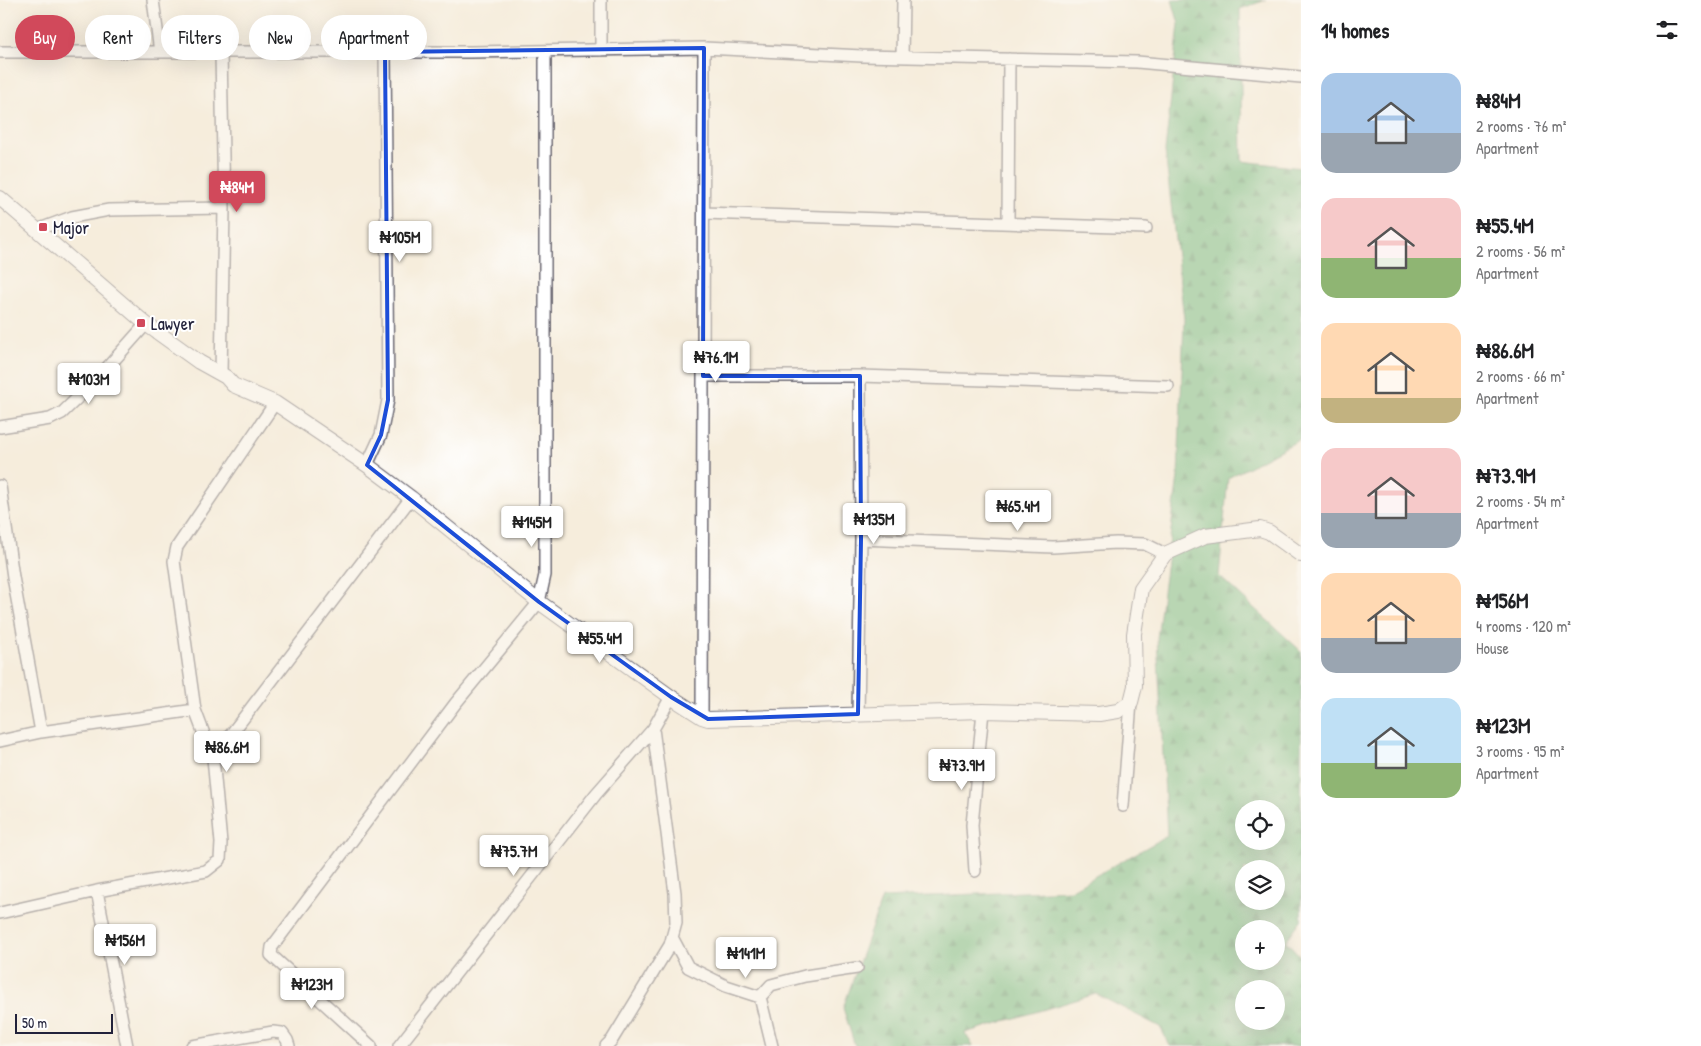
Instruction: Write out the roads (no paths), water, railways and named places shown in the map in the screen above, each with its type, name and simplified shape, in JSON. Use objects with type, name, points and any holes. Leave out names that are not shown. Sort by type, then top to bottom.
[{"type":"street","points":[[0,52],[160,52],[153,0]]},
{"type":"street","points":[[601,0],[601,50]]},
{"type":"street","points":[[902,57],[903,0]]},
{"type":"street","points":[[702,717],[704,48]]},
{"type":"street","points":[[427,52],[704,48],[902,57],[1137,62],[1301,77]]},
{"type":"street","points":[[371,1046],[271,956],[272,947],[455,704],[539,602],[545,575],[545,51]]},
{"type":"street","points":[[239,53],[321,52]]},
{"type":"street","points":[[1008,223],[1009,59]]},
{"type":"street","points":[[221,60],[224,208],[222,374]]},
{"type":"street","points":[[367,465],[381,435],[388,400],[385,60]]},
{"type":"street","points":[[0,198],[146,324],[199,362],[222,374],[233,384],[275,403],[367,465],[411,498],[539,602],[671,697],[702,717],[717,720],[983,711],[1098,714],[1118,711],[1131,702]]},
{"type":"street","points":[[37,230],[72,217],[109,210],[224,208]]},
{"type":"street","points":[[704,213],[1146,228]]},
{"type":"street","points":[[0,427],[50,419],[62,413],[99,377],[146,324]]},
{"type":"street","points":[[703,376],[860,376],[1168,386]]},
{"type":"street","points":[[858,714],[861,539],[860,376]]},
{"type":"street","points":[[0,913],[97,891],[206,871],[220,860],[221,843],[213,758],[195,710],[174,561],[177,547],[275,403]]},
{"type":"street","points":[[0,486],[13,576],[41,732]]},
{"type":"street","points":[[213,758],[411,498]]},
{"type":"street","points":[[1123,806],[1131,702],[1135,686],[1134,634],[1141,588],[1165,554],[1205,536],[1260,528],[1269,532],[1301,555]]},
{"type":"street","points":[[861,539],[1053,547],[1116,542],[1145,544],[1165,554]]},
{"type":"street","points":[[0,579],[13,576]]},
{"type":"street","points":[[399,1046],[596,794],[653,729],[671,697]]},
{"type":"street","points":[[0,741],[41,732],[195,710]]},
{"type":"street","points":[[975,871],[972,825],[983,711]]},
{"type":"street","points":[[610,1044],[670,945],[676,924],[675,893],[653,729]]},
{"type":"street","points":[[97,891],[127,1046]]},
{"type":"street","points":[[672,937],[688,967],[726,986],[760,997]]},
{"type":"street","points":[[760,997],[771,985],[806,976],[857,968]]},
{"type":"street","points":[[760,997],[772,1046]]},
{"type":"street","points":[[192,1046],[273,1032],[282,1033],[288,1040],[289,1046]]},
{"type":"place","name":"Major","points":[[43,227]]},
{"type":"place","name":"Lawyer","points":[[141,323]]}]
